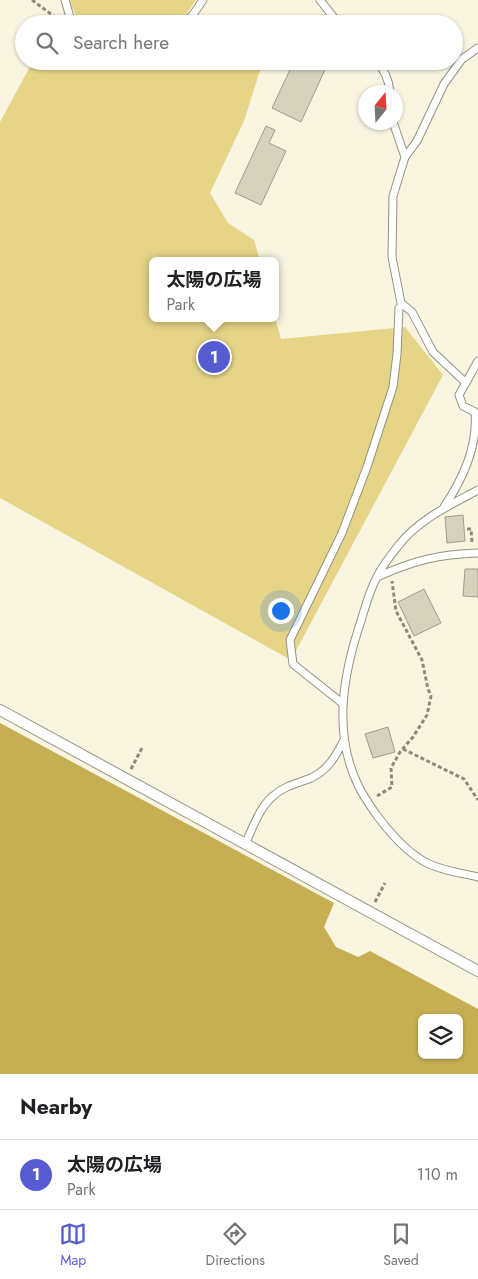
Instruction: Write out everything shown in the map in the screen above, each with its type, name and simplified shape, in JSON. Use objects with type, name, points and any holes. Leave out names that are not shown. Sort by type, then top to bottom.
[{"type":"street","points":[[0,710],[478,971]]},
{"type":"lane","points":[[65,0],[69,15]]},
{"type":"lane","points":[[193,15],[203,0]]},
{"type":"lane","points":[[320,0],[332,15]]},
{"type":"lane","points":[[463,58],[478,48]]},
{"type":"lane","points":[[383,70],[389,85]]},
{"type":"lane","points":[[454,70],[444,84],[417,142],[405,157],[393,196],[392,257],[401,303],[412,312],[433,352],[466,383]]},
{"type":"lane","points":[[396,130],[405,157]]},
{"type":"lane","points":[[342,703],[293,664],[290,640],[342,533],[367,468],[393,387],[399,308]]},
{"type":"lane","points":[[442,509],[468,467],[478,425],[475,412],[463,406],[459,395],[478,361]]},
{"type":"lane","points":[[478,490],[442,509],[414,530],[399,545],[377,577],[348,661],[342,703],[344,740],[352,772],[367,802],[385,826],[406,849],[427,863],[454,872],[478,877]]},
{"type":"lane","points":[[377,577],[404,564],[432,556],[475,553]]},
{"type":"lane","points":[[245,844],[265,805],[271,798],[279,791],[323,771],[332,762],[344,740]]},
{"type":"path","points":[[32,0],[52,15]]},
{"type":"path","points":[[467,529],[471,529],[475,553]]},
{"type":"path","points":[[367,802],[392,787],[391,768],[427,715],[431,705],[431,696],[422,660],[396,611],[391,570]]},
{"type":"path","points":[[126,778],[143,746]]},
{"type":"path","points":[[403,748],[464,779],[478,800]]},
{"type":"path","points":[[369,912],[385,883]]},
{"type":"shaded area","points":[[69,0],[196,0],[184,15],[76,15]]},
{"type":"shaded area","points":[[28,70],[260,70],[244,121],[210,193],[228,223],[254,240],[259,257],[149,257],[149,322],[276,322],[281,339],[405,327],[443,375],[291,660],[0,498],[0,122]]},
{"type":"shaded area","points":[[0,723],[334,903],[324,927],[336,947],[358,957],[370,951],[478,1009],[478,1074],[0,1074]]},
{"type":"building","points":[[290,70],[325,70],[301,122],[272,108]]},
{"type":"building","points":[[266,126],[275,130],[269,143],[286,151],[261,205],[235,193]]},
{"type":"building","points":[[463,515],[465,541],[447,543],[445,517]]},
{"type":"building","points":[[465,569],[478,569],[478,597],[463,596]]},
{"type":"building","points":[[424,589],[441,623],[414,636],[398,602]]},
{"type":"building","points":[[388,727],[395,752],[373,758],[365,734]]},
{"type":"place","name":"太陽の広場","points":[[214,357]]}]
